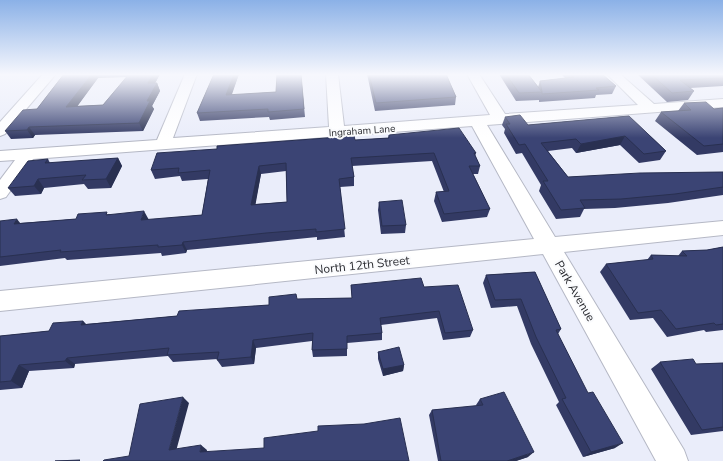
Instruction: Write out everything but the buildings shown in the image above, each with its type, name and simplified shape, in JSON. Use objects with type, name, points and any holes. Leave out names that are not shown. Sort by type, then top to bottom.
[{"type":"street","points":[[0,131],[31,96]]},
{"type":"street","points":[[164,144],[183,96]]},
{"type":"street","points":[[334,96],[337,131]]},
{"type":"street","points":[[486,96],[500,119]]},
{"type":"street","points":[[636,96],[650,108]]},
{"type":"street","name":"Ingraham Lane","points":[[0,156],[723,103]]},
{"type":"street","name":"Park Avenue","points":[[477,121],[672,461]]},
{"type":"street","points":[[0,193],[28,154]]},
{"type":"street","name":"North 12th Street","points":[[0,301],[723,228]]}]
